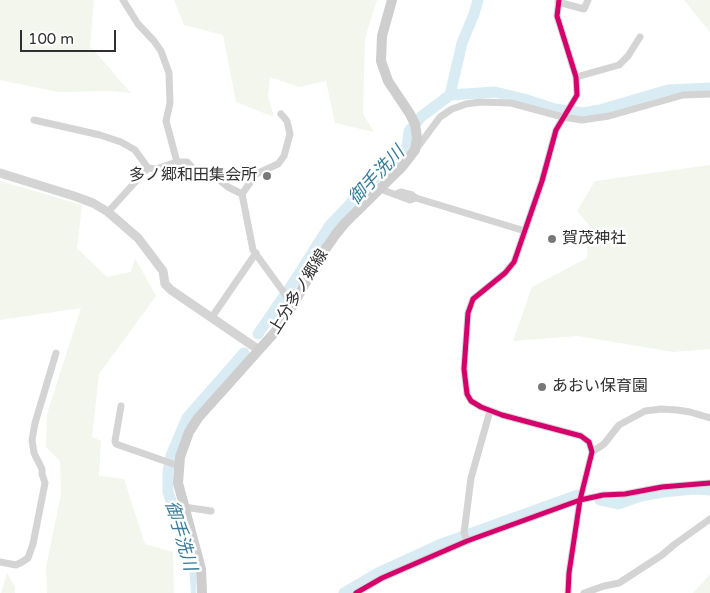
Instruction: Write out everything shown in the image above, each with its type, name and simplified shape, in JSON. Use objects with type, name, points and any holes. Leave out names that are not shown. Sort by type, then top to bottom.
[{"type":"main road","points":[[392,0],[382,36],[381,61],[388,81],[415,124],[417,138],[415,150]]},
{"type":"main road","name":"上分多ノ郷線","points":[[202,593],[201,569],[184,507],[176,466],[185,440],[198,418],[275,332],[291,302],[336,234],[415,150]]},
{"type":"street","points":[[123,0],[138,24],[161,51],[169,73],[170,108],[166,121],[177,162]]},
{"type":"street","points":[[568,593],[569,573],[580,500],[592,452],[589,442],[584,437],[490,411],[471,401],[467,394],[464,358],[468,313],[473,299],[489,288],[510,268],[542,181],[556,130],[577,95],[576,77],[557,16],[558,1],[584,9],[588,0]]},
{"type":"street","points":[[576,77],[619,65],[628,56],[640,37]]},
{"type":"street","points":[[415,150],[440,117],[452,109],[466,104],[480,102],[511,104],[582,120],[609,116],[683,95],[710,94]]},
{"type":"street","points":[[281,114],[287,121],[290,134],[284,156],[278,164],[256,174],[242,194],[252,247],[291,302]]},
{"type":"street","points":[[34,120],[100,135],[121,142],[135,150],[148,168],[156,169],[177,162],[187,162],[194,169],[213,175],[228,187],[242,194]]},
{"type":"street","points":[[108,212],[148,168]]},
{"type":"street","points":[[0,173],[74,196],[93,203],[108,212],[138,238],[163,271],[166,285],[171,290],[259,350]]},
{"type":"street","points":[[380,189],[396,194],[398,197],[410,200],[416,198],[525,231]]},
{"type":"street","points":[[212,317],[256,253]]},
{"type":"street","points":[[0,562],[16,564],[22,562],[28,558],[33,544],[45,482],[42,468],[34,453],[32,440],[35,423],[56,353]]},
{"type":"street","points":[[121,406],[114,441],[116,444],[176,466]]},
{"type":"street","points":[[592,452],[604,444],[619,425],[645,411],[677,410],[710,418]]},
{"type":"street","points":[[466,538],[471,478],[490,411]]},
{"type":"street","points":[[356,593],[382,578],[466,538],[580,500],[662,487],[710,483]]},
{"type":"street","points":[[184,507],[211,511]]},
{"type":"street","points":[[584,593],[619,583],[626,579],[710,519]]},
{"type":"shaded area","points":[[0,0],[94,0],[90,46],[131,93],[110,91],[58,92],[0,80]]},
{"type":"shaded area","points":[[174,0],[377,0],[365,38],[363,114],[374,132],[335,123],[326,81],[299,87],[270,77],[268,96],[274,117],[236,102],[223,35],[184,25]]},
{"type":"shaded area","points":[[684,0],[710,0],[710,32]]},
{"type":"shaded area","points":[[710,165],[710,349],[673,352],[578,336],[513,341],[532,287],[587,258],[589,225],[577,211],[595,181]]},
{"type":"shaded area","points":[[0,181],[82,205],[77,248],[107,277],[131,272],[135,258],[156,296],[99,374],[92,437],[101,441],[99,476],[124,479],[145,544],[173,552],[174,593],[47,593],[46,567],[61,494],[60,461],[46,447],[47,414],[81,308],[0,320]]},
{"type":"shaded area","points":[[7,573],[15,587],[15,593],[1,593]]},
{"type":"shaded area","points":[[710,574],[710,593],[693,593],[705,580]]},
{"type":"water","points":[[183,528],[196,569],[196,593],[191,593],[189,568],[176,530]]},
{"type":"waterway","points":[[450,95],[462,43],[478,0]]},
{"type":"waterway","name":"御手洗川","points":[[258,334],[330,225],[407,147],[409,131],[422,116],[450,95],[495,92],[555,109],[583,113],[600,110],[668,90],[710,88]]},
{"type":"waterway","name":"御手洗川","points":[[185,544],[168,492],[168,471],[171,456],[187,418],[244,353]]},
{"type":"waterway","points":[[600,500],[618,504],[641,496],[663,492],[694,489],[710,490]]},
{"type":"waterway","points":[[344,593],[378,573],[439,545],[578,495]]},
{"type":"cycle path","points":[[559,0],[557,16],[576,77],[577,95],[556,130],[542,181],[514,262],[505,273],[473,299],[468,313],[464,369],[467,394],[471,401],[481,407],[502,415],[581,436],[589,442],[592,452],[580,500],[569,573],[568,593]]},
{"type":"cycle path","points":[[356,593],[382,578],[467,541],[580,500],[662,487],[710,483]]},
{"type":"place","name":"多ノ郷和田集会所","points":[[267,176]]},
{"type":"place","name":"賀茂神社","points":[[552,239]]},
{"type":"place","name":"あおい保育園","points":[[542,387]]}]
